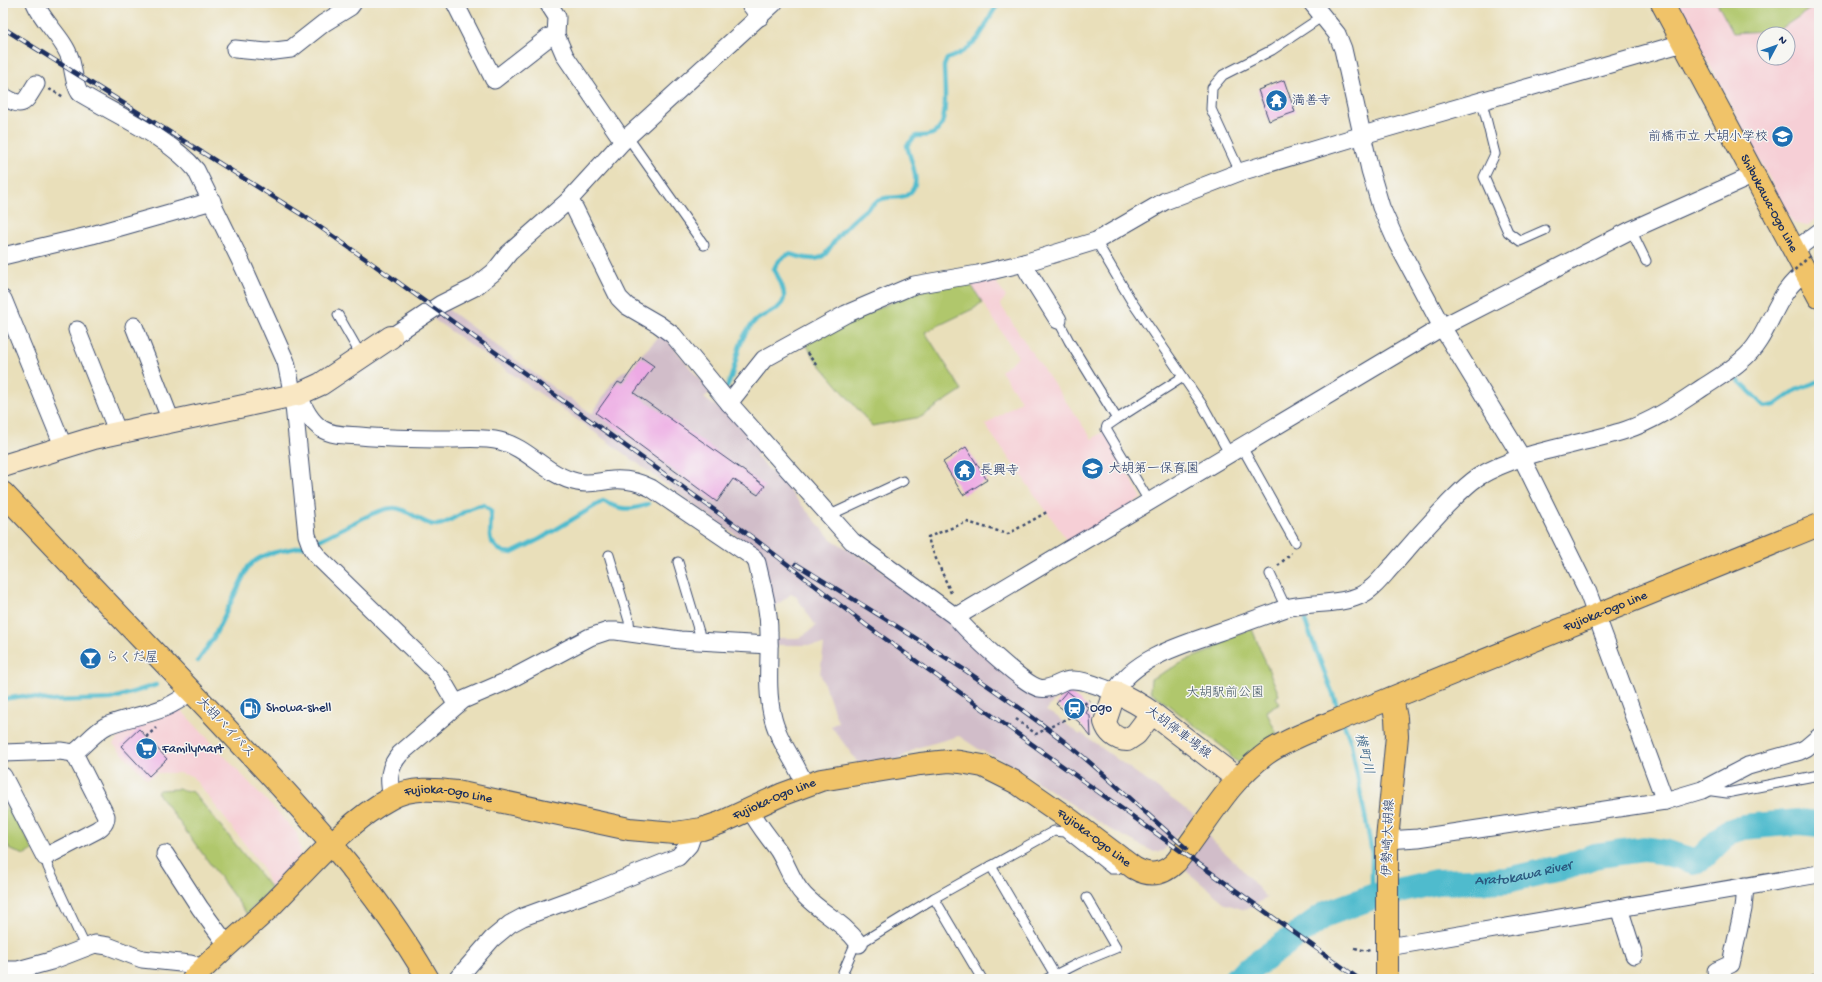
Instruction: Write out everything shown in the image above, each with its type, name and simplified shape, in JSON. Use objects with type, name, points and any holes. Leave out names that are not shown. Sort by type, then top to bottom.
[{"type":"main road","name":"Shibukawa-Ogo Line","points":[[1662,3],[1819,297]]},
{"type":"main road","name":"大胡バイパス","points":[[3,493],[191,691],[333,844],[390,919],[428,979]]},
{"type":"main road","name":"Fujioka-Ogo Line","points":[[198,973],[353,826],[392,798],[411,791],[443,790],[471,794],[629,829],[668,832],[694,831],[720,823],[805,785],[863,772],[935,762],[960,762],[983,766],[1003,775],[1048,804],[1125,862],[1143,873],[1152,875],[1170,868],[1184,853],[1222,798],[1238,779],[1267,753],[1341,719],[1819,525]]},
{"type":"main road","name":"伊勢崎大胡線","points":[[1387,979],[1384,945],[1387,844],[1396,736],[1396,718],[1392,698]]},
{"type":"street","points":[[35,3],[70,56],[75,84],[80,93],[161,141],[188,161],[196,170],[282,351],[288,368],[296,395],[310,542],[319,558],[434,670],[442,680],[456,704]]},
{"type":"street","points":[[235,49],[267,52],[291,49],[324,23],[350,7],[353,3]]},
{"type":"street","points":[[455,3],[494,80],[549,37],[556,35]]},
{"type":"street","points":[[548,3],[557,17],[556,35],[565,56],[625,138]]},
{"type":"street","points":[[749,3],[760,17]]},
{"type":"street","points":[[3,466],[94,438],[296,395],[321,384],[441,304],[460,296],[488,277],[509,253],[569,200],[625,138],[774,3]]},
{"type":"street","points":[[1318,9],[1337,34],[1343,49],[1364,135],[1370,170],[1381,208],[1397,243],[1442,327],[1522,458],[1587,590],[1665,801]]},
{"type":"street","points":[[729,403],[764,359],[846,314],[920,283],[978,274],[1024,263],[1096,241],[1165,201],[1240,172],[1683,43]]},
{"type":"street","points":[[3,96],[14,103],[22,103],[36,84]]},
{"type":"street","points":[[956,617],[999,593],[1149,501],[1442,327],[1631,230],[1754,175]]},
{"type":"street","points":[[569,200],[576,209],[619,298],[627,306],[658,324],[673,335],[729,403],[828,516],[855,544],[956,617],[966,630],[1032,685],[1044,688],[1070,679],[1115,692]]},
{"type":"street","points":[[3,256],[92,235],[212,201]]},
{"type":"street","points":[[1152,713],[1132,737],[1127,740],[1118,738],[1110,732],[1105,722],[1115,692],[1122,680],[1162,653],[1286,608],[1297,605],[1338,601],[1360,596],[1379,581],[1467,485],[1491,471],[1522,458],[1558,447],[1626,430],[1654,419],[1744,359],[1760,339],[1792,283],[1800,263],[1819,232]]},
{"type":"street","points":[[1024,263],[1058,320]]},
{"type":"street","points":[[3,299],[64,448]]},
{"type":"street","points":[[134,326],[172,421]]},
{"type":"street","points":[[77,330],[118,433]]},
{"type":"street","points":[[296,395],[315,422],[322,429],[335,434],[395,439],[499,441],[522,452],[556,475],[576,482],[588,484],[627,480],[651,488],[754,558],[757,563],[767,609],[769,699],[772,714],[782,743],[805,785]]},
{"type":"street","points":[[392,798],[389,783],[390,772],[394,761],[456,704],[507,681],[590,637],[608,631],[630,632],[700,642],[769,645]]},
{"type":"street","points":[[74,754],[107,726],[157,711],[175,703],[191,691]]},
{"type":"street","name":"大胡停車場線","points":[[1115,692],[1152,713],[1238,779]]},
{"type":"street","points":[[1387,844],[1665,801],[1702,790],[1748,766],[1800,751],[1819,737]]},
{"type":"street","points":[[3,753],[60,751],[74,754]]},
{"type":"street","points":[[3,776],[45,856],[97,830],[103,826],[106,821],[106,816],[74,754]]},
{"type":"street","points":[[750,809],[764,834],[778,850],[799,890],[814,904],[850,932],[859,944]]},
{"type":"street","points":[[457,979],[492,939],[510,924],[523,917],[594,891],[678,857],[689,844],[694,831]]},
{"type":"street","points":[[165,854],[200,908],[228,946]]},
{"type":"street","points":[[1384,945],[1619,908],[1819,874]]},
{"type":"street","points":[[1716,971],[1731,964],[1743,909],[1745,886]]},
{"type":"street","points":[[1619,908],[1634,955]]},
{"type":"street","points":[[14,973],[95,944],[103,944],[142,959],[190,964],[198,973]]},
{"type":"lane","points":[[1240,172],[1211,110],[1212,88],[1223,75],[1272,50],[1318,9]]},
{"type":"lane","points":[[1482,102],[1495,154],[1484,177],[1508,232],[1520,241],[1545,230]]},
{"type":"lane","points":[[625,138],[704,245]]},
{"type":"lane","points":[[1631,230],[1646,260]]},
{"type":"lane","points":[[1096,241],[1132,302],[1203,406],[1236,450],[1296,542]]},
{"type":"lane","points":[[338,315],[362,357]]},
{"type":"lane","points":[[1058,320],[1069,342],[1117,419]]},
{"type":"lane","points":[[1149,501],[1106,429],[1107,426],[1117,419],[1183,377]]},
{"type":"lane","points":[[828,516],[903,481]]},
{"type":"lane","points":[[610,555],[629,621],[630,632]]},
{"type":"lane","points":[[678,562],[699,632],[700,642]]},
{"type":"lane","points":[[1270,574],[1286,608]]},
{"type":"lane","points":[[1702,790],[1727,793],[1819,775]]},
{"type":"lane","points":[[847,979],[843,972],[853,949],[859,944],[934,898],[1050,833],[1058,830],[1069,835],[1111,870],[1117,869],[1125,862]]},
{"type":"lane","points":[[45,856],[51,874],[86,946]]},
{"type":"lane","points":[[991,866],[1051,977],[1079,963],[1116,948],[1087,898]]},
{"type":"lane","points":[[934,898],[982,979]]},
{"type":"path","points":[[805,350],[817,366]]},
{"type":"path","points":[[956,617],[954,601],[930,545],[928,536],[967,522],[1008,534],[1047,512]]},
{"type":"path","points":[[1270,574],[1296,547],[1296,542]]},
{"type":"path","points":[[1016,719],[1036,734],[1072,716]]},
{"type":"path","points":[[1355,948],[1366,951],[1384,945]]},
{"type":"path","points":[[1806,979],[1819,972]]},
{"type":"shaded area","name":"前橋市立 大胡小学校","points":[[1677,3],[1819,3],[1819,216],[1807,226],[1793,223]]},
{"type":"shaded area","points":[[997,281],[997,284],[1006,297],[1000,304],[1028,347],[1092,439],[1104,431],[1142,498],[1068,544],[1062,533],[985,425],[1021,401],[1001,371],[1018,357],[970,283]]},
{"type":"shaded area","points":[[446,308],[566,397],[569,397],[592,414],[611,384],[622,372],[627,370],[629,372],[641,355],[660,336],[665,337],[710,392],[704,398],[722,411],[726,408],[763,449],[756,456],[787,488],[831,539],[876,566],[950,621],[1028,691],[1059,689],[1059,694],[1046,711],[1058,717],[1080,735],[1081,733],[1194,815],[1163,851],[1154,852],[1108,828],[1005,761],[980,750],[959,736],[916,748],[899,759],[859,764],[831,726],[838,722],[820,673],[824,645],[776,645],[776,638],[800,638],[816,626],[795,595],[791,594],[772,609],[762,554],[586,426],[432,318]]},
{"type":"shaded area","points":[[180,709],[297,833],[301,852],[299,859],[271,888],[261,865],[192,776],[178,773],[158,773],[147,779],[113,744],[126,730],[125,728],[149,722]]},
{"type":"shaded area","points":[[1207,835],[1238,865],[1267,898],[1245,910],[1226,904],[1185,870]]},
{"type":"green space","points":[[1717,3],[1819,3],[1785,26],[1756,26],[1756,32],[1733,33]]},
{"type":"green space","points":[[970,283],[982,302],[975,308],[925,332],[962,390],[921,417],[872,426],[815,359],[806,344],[850,320],[922,290]]},
{"type":"green space","name":"大胡駅前公園","points":[[1252,629],[1279,695],[1276,697],[1280,704],[1266,711],[1279,738],[1240,764],[1232,758],[1228,751],[1150,691],[1151,679],[1189,659],[1215,649],[1213,643]]},
{"type":"green space","points":[[178,789],[193,792],[271,888],[247,914],[157,792],[159,790]]},
{"type":"green space","points":[[9,805],[33,850],[25,855],[10,850],[3,835],[3,811]]},
{"type":"building","name":"満善寺","points":[[1284,80],[1295,112],[1269,121],[1258,90]]},
{"type":"building","points":[[641,357],[654,366],[634,393],[765,486],[758,495],[733,479],[717,502],[596,413],[618,382],[622,384]]},
{"type":"building","name":"長興寺","points":[[966,447],[987,480],[963,495],[943,462]]},
{"type":"building","points":[[1067,691],[1089,708],[1086,713],[1090,716],[1091,737],[1079,722],[1056,704]]},
{"type":"building","points":[[139,729],[167,759],[149,776],[121,746]]},
{"type":"waterway","points":[[727,387],[731,379],[740,346],[748,330],[754,322],[780,306],[784,298],[781,283],[774,269],[778,262],[789,254],[808,259],[815,259],[824,256],[848,225],[877,201],[886,198],[902,197],[911,192],[914,187],[915,178],[907,145],[916,136],[932,134],[941,126],[944,110],[944,66],[947,59],[959,54],[974,43],[993,11],[1000,3]]},
{"type":"waterway","name":"横町川","points":[[1738,380],[1765,407],[1775,405],[1796,390],[1819,381]]},
{"type":"waterway","points":[[314,542],[378,511],[395,508],[400,509],[427,523],[437,525],[448,522],[471,508],[484,505],[491,511],[491,541],[498,549],[504,552],[512,553],[540,539],[603,501],[620,508],[636,508],[648,504]]},
{"type":"waterway","points":[[198,661],[214,637],[248,567],[254,561],[268,554],[307,545]]},
{"type":"waterway","name":"横町川","points":[[1305,621],[1340,713]]},
{"type":"waterway","points":[[3,699],[23,696],[52,701],[111,699],[156,685]]},
{"type":"waterway","name":"横町川","points":[[1344,724],[1351,743],[1372,852],[1372,897]]},
{"type":"waterway","name":"Aratokawa River","points":[[1236,979],[1326,914],[1372,897],[1436,882],[1507,880],[1569,866],[1594,856],[1644,849],[1664,852],[1694,861],[1701,859],[1728,832],[1743,827],[1799,822],[1819,824]]},
{"type":"railway","points":[[3,28],[304,216],[370,262],[756,540],[866,625],[1359,979]]},
{"type":"railway","points":[[796,564],[936,651],[1037,721],[1085,758],[1186,848]]},
{"type":"place","name":"満善寺","points":[[1276,101]]},
{"type":"place","name":"前橋市立 大胡小学校","points":[[1783,137]]},
{"type":"place","name":"大胡第一保育園","points":[[1092,469]]},
{"type":"place","name":"長興寺","points":[[965,471]]},
{"type":"place","name":"らくだ屋","points":[[91,658]]},
{"type":"place","name":"Showa-shell","points":[[251,708]]},
{"type":"place","name":"Ogo","points":[[1075,708]]},
{"type":"place","name":"FamilyMart","points":[[147,749]]}]
